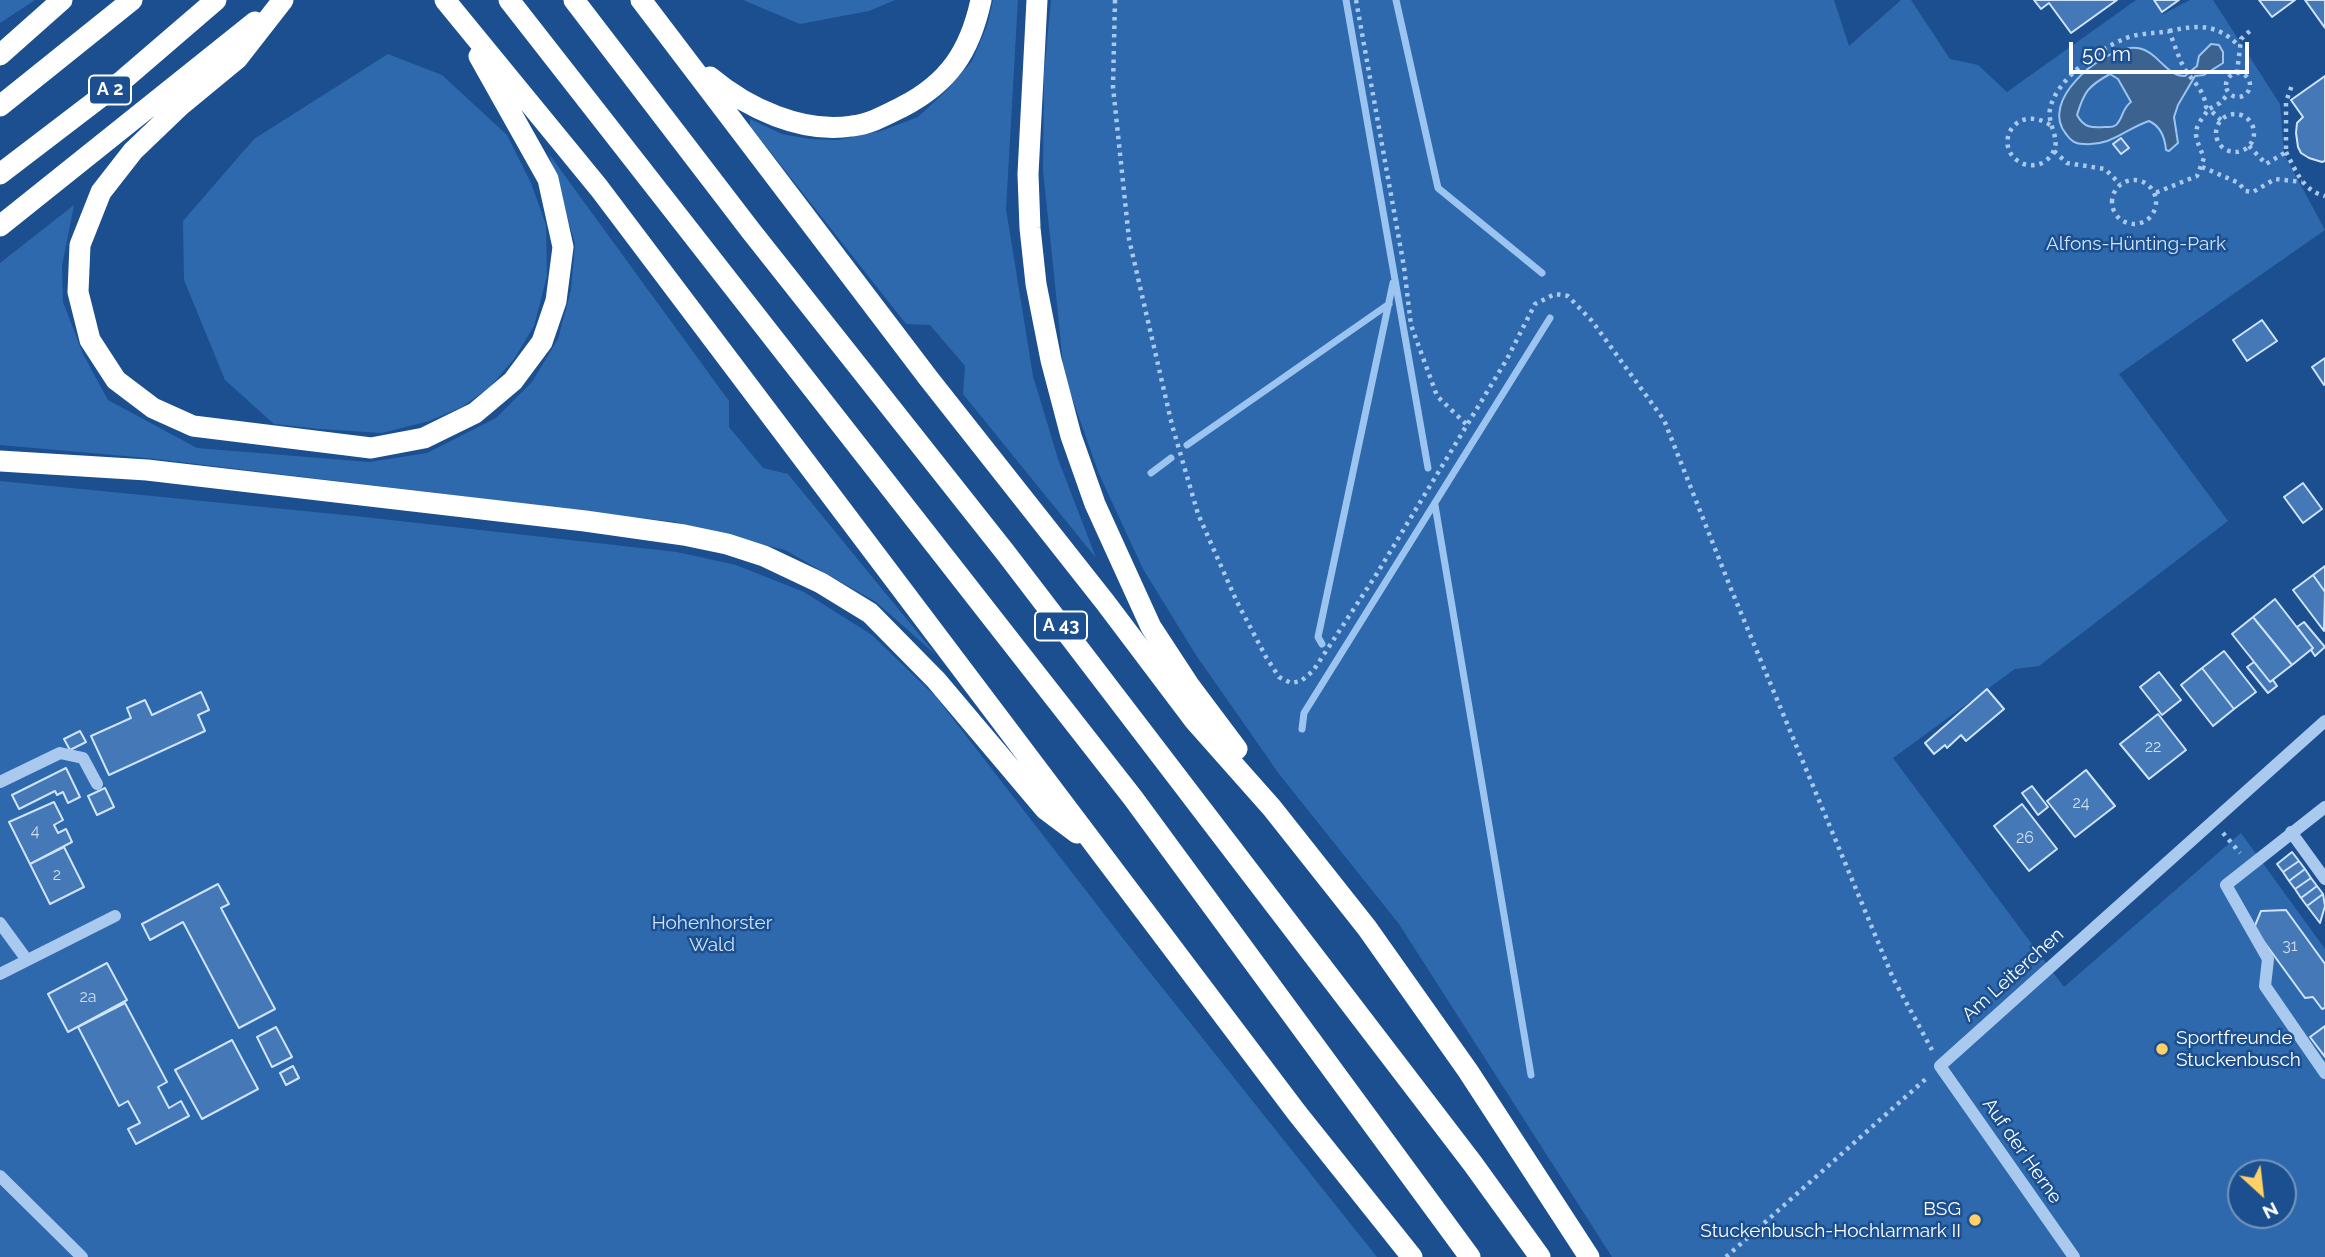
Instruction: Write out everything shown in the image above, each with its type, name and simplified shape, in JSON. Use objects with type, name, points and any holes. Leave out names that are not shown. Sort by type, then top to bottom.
[{"type":"highway","points":[[0,55],[62,0]]},
{"type":"highway","points":[[0,106],[132,0]]},
{"type":"highway","name":"A 2","points":[[0,174],[124,80],[216,0]]},
{"type":"highway","points":[[283,0],[237,59],[180,106],[133,151],[101,192],[80,245],[78,292],[90,341],[116,380],[153,408],[193,426],[371,448],[424,438],[475,413],[513,381],[542,342],[556,301],[563,247],[548,179],[450,7]]},
{"type":"highway","points":[[0,226],[283,0]]},
{"type":"highway","name":"A 43","points":[[509,0],[1133,798],[1470,1257]]},
{"type":"highway","name":"A 43","points":[[574,0],[751,231],[1013,563],[1473,1164],[1540,1257]]},
{"type":"highway","points":[[641,0],[929,379],[1105,602],[1194,720],[1272,808],[1375,939],[1468,1071],[1589,1257]]},
{"type":"highway","points":[[686,57],[729,93],[775,116],[821,127],[852,126],[879,119],[925,96],[960,59],[975,25],[981,0]]},
{"type":"highway","points":[[1037,0],[1028,174],[1030,228],[1036,285],[1051,360],[1071,436],[1095,504],[1151,628],[1245,761],[1272,808]]},
{"type":"highway","points":[[450,7],[599,188],[1297,1113],[1412,1257]]},
{"type":"highway","points":[[0,461],[146,470],[585,521],[684,535],[727,544],[764,556],[821,583],[870,613],[936,680],[1045,809],[1095,845]]},
{"type":"street","name":"Am Leiterchen","points":[[1940,1066],[2325,720]]},
{"type":"street","points":[[0,782],[60,753],[83,758],[97,785]]},
{"type":"street","points":[[2325,807],[2225,885],[2268,959],[2265,986],[2325,1073]]},
{"type":"street","points":[[2291,832],[2325,879]]},
{"type":"street","points":[[0,974],[115,916]]},
{"type":"street","points":[[0,923],[27,960]]},
{"type":"street","name":"Auf der Herne","points":[[1940,1066],[2074,1257]]},
{"type":"street","points":[[0,1176],[82,1257]]},
{"type":"path","points":[[1115,0],[1113,87],[1129,239],[1172,425],[1198,514],[1237,602],[1279,677],[1291,683],[1301,681],[1312,671],[1376,575],[1507,359],[1535,304],[1555,294],[1568,296],[1592,321],[1664,420],[1731,589],[1894,978],[1940,1066],[1726,1257]]},
{"type":"path","points":[[1356,0],[1404,267],[1411,325],[1437,396],[1466,424]]},
{"type":"path","points":[[2050,125],[2040,119],[2019,121],[2011,130],[2008,141],[2010,151],[2017,160],[2026,165],[2037,165],[2047,160],[2054,151],[2056,142],[2050,125],[2050,108],[2066,79],[2082,65],[2122,40],[2137,34],[2203,26],[2227,34],[2239,46]]},
{"type":"path","points":[[2237,73],[2241,39],[2252,29]]},
{"type":"path","points":[[2169,31],[2186,70],[2198,83],[2206,107],[2215,112],[2221,120]]},
{"type":"path","points":[[2237,73],[2248,76],[2251,87],[2248,92],[2239,97],[2229,93],[2227,80],[2231,75],[2237,73]]},
{"type":"path","points":[[2292,85],[2286,102],[2287,152],[2308,189],[2325,196]]},
{"type":"path","points":[[2155,193],[2197,176],[2204,158],[2195,140],[2199,120],[2229,93]]},
{"type":"path","points":[[2231,114],[2248,119],[2253,130],[2249,146],[2235,152],[2221,146],[2216,133],[2221,120],[2231,114]]},
{"type":"path","points":[[2249,146],[2266,164],[2287,152]]},
{"type":"path","points":[[2054,151],[2067,163],[2105,169],[2120,184]]},
{"type":"path","points":[[2202,167],[2239,183],[2245,191],[2253,192],[2275,179],[2302,182]]},
{"type":"path","points":[[2129,179],[2149,184],[2155,193],[2157,204],[2153,214],[2145,222],[2134,225],[2123,222],[2115,215],[2113,193],[2120,184],[2129,179]]},
{"type":"green space","points":[[0,0],[35,0],[0,23]]},
{"type":"green space","points":[[743,0],[895,0],[869,11],[800,24]]},
{"type":"green space","points":[[993,0],[1018,0],[1006,209],[1033,376],[1058,459],[1096,558],[963,394],[965,366],[930,325],[906,324],[750,126],[750,119],[782,134],[837,140],[881,131],[918,117],[946,91],[972,61],[987,26]]},
{"type":"green space","name":"Alfons-Hünting-Park","points":[[1051,0],[1834,0],[1849,46],[1901,0],[1911,0],[1950,59],[1978,65],[2007,92],[2136,0],[2154,0],[2163,14],[2190,0],[2213,0],[2280,104],[2284,154],[2325,230],[2119,374],[2228,521],[2039,666],[2015,669],[1893,758],[2064,987],[2241,833],[2325,949],[2325,1257],[1612,1257],[1399,924],[1279,774],[1196,655],[1143,569],[1099,474],[1064,375],[1043,171],[1044,73]],"holes":[[[2205,52],[2174,117],[2178,139],[2169,151],[2166,150],[2159,129],[2149,121],[2110,141],[2084,144],[2068,90],[2086,70],[2111,54],[2160,59],[2172,73],[2186,76],[2198,65],[2199,56]]]},
{"type":"green space","points":[[388,54],[442,75],[507,135],[531,183],[546,225],[547,276],[534,326],[514,359],[490,387],[462,407],[429,421],[382,433],[274,424],[225,380],[184,280],[183,221],[254,139]]},
{"type":"green space","points":[[2110,74],[2118,79],[2131,102],[2115,126],[2089,126],[2077,115],[2082,101],[2092,86]]},
{"type":"green space","points":[[549,154],[729,401],[729,427],[763,468],[788,474],[936,655],[876,602],[785,550],[675,522],[147,458],[0,445],[0,263],[74,205],[62,266],[63,302],[83,354],[108,400],[197,448],[369,462],[427,453],[496,418],[532,382],[558,339],[571,290],[575,244]]},
{"type":"green space","name":"Hohenhorster Wald","points":[[0,481],[355,516],[677,552],[736,565],[804,592],[872,635],[936,697],[1125,941],[1377,1257],[0,1257]]},
{"type":"shaded area","points":[[2211,44],[2219,45],[2223,52],[2223,63],[2204,75],[2195,76],[2178,105],[2174,117],[2178,143],[2169,151],[2166,150],[2159,129],[2149,121],[2111,140],[2094,144],[2076,143],[2066,134],[2060,121],[2060,107],[2066,93],[2076,80],[2103,58],[2117,51],[2139,48],[2154,56],[2171,72],[2185,76],[2197,66],[2199,56]],"holes":[[[2110,74],[2118,79],[2131,102],[2118,123],[2112,127],[2096,127],[2082,122],[2077,115],[2088,90]]]},
{"type":"building","points":[[2034,0],[2117,0],[2071,33],[2049,3],[2041,9]]},
{"type":"building","points":[[2154,0],[2179,0],[2162,12]]},
{"type":"building","points":[[2259,0],[2295,0],[2272,17]]},
{"type":"building","points":[[2305,0],[2325,0],[2325,28]]},
{"type":"building","points":[[2325,76],[2325,161],[2322,162],[2301,153],[2298,147],[2297,123],[2303,117],[2291,100]]},
{"type":"building","points":[[2121,138],[2129,148],[2121,154],[2113,144]]},
{"type":"building","points":[[2262,320],[2277,341],[2247,361],[2233,340]]},
{"type":"building","points":[[2325,358],[2325,384],[2324,385],[2312,367]]},
{"type":"building","points":[[2303,483],[2322,509],[2303,523],[2284,497]]},
{"type":"building","points":[[2325,566],[2325,592],[2313,575]]},
{"type":"building","points":[[2313,575],[2325,592],[2324,631],[2293,590]]},
{"type":"building","points":[[2275,599],[2313,648],[2292,665],[2253,617]]},
{"type":"building","points":[[2253,617],[2292,665],[2270,682],[2232,634]]},
{"type":"building","points":[[2304,622],[2325,647],[2315,656],[2311,650],[2313,648],[2297,627]]},
{"type":"building","points":[[2224,651],[2256,692],[2234,709],[2202,668]]},
{"type":"building","points":[[2254,662],[2270,682],[2273,680],[2277,686],[2268,693],[2247,667]]},
{"type":"building","points":[[2202,668],[2234,709],[2213,726],[2181,685]]},
{"type":"building","points":[[2159,672],[2181,700],[2162,715],[2140,687]]},
{"type":"building","points":[[1987,689],[2004,709],[1966,741],[1961,735],[1947,748],[1945,745],[1934,754],[1925,743]]},
{"type":"building","points":[[201,692],[209,710],[198,715],[205,731],[109,775],[91,736],[131,718],[127,708],[145,700],[152,715]]},
{"type":"building","points":[[2158,714],[2186,750],[2149,779],[2120,744]]},
{"type":"building","points":[[80,731],[86,742],[70,750],[64,739]]},
{"type":"building","points":[[66,768],[80,797],[68,803],[63,792],[57,795],[55,791],[19,809],[12,795]]},
{"type":"building","points":[[2086,770],[2115,806],[2075,837],[2047,801]]},
{"type":"building","points":[[2032,786],[2048,807],[2038,815],[2022,793]]},
{"type":"building","points":[[105,788],[114,807],[97,815],[88,796]]},
{"type":"building","points":[[54,802],[63,820],[54,825],[58,833],[66,829],[72,842],[30,864],[9,822]]},
{"type":"building","points":[[2022,804],[2057,849],[2029,871],[1994,826]]},
{"type":"building","points":[[64,847],[84,887],[50,904],[30,864]]},
{"type":"building","points":[[2292,852],[2299,861],[2283,872],[2277,864]]},
{"type":"building","points":[[2299,861],[2305,869],[2289,881],[2283,872]]},
{"type":"building","points":[[2305,869],[2311,878],[2295,889],[2289,881]]},
{"type":"building","points":[[2311,878],[2317,886],[2301,898],[2295,889]]},
{"type":"building","points":[[218,884],[229,904],[221,908],[275,1009],[239,1028],[183,922],[150,940],[142,924]]},
{"type":"building","points":[[2317,886],[2323,894],[2307,906],[2301,898]]},
{"type":"building","points":[[2323,894],[2325,906],[2320,923],[2307,906]]},
{"type":"building","points":[[2286,910],[2325,964],[2325,1008],[2322,1009],[2313,997],[2305,998],[2254,928],[2261,911]]},
{"type":"building","points":[[107,963],[127,1000],[68,1032],[48,994]]},
{"type":"building","points":[[125,1003],[167,1082],[158,1087],[169,1108],[181,1101],[189,1116],[136,1144],[128,1129],[140,1123],[128,1101],[119,1106],[78,1027]]},
{"type":"building","points":[[2325,1026],[2325,1057],[2310,1037]]},
{"type":"building","points":[[276,1027],[292,1057],[272,1067],[257,1037]]},
{"type":"building","points":[[232,1040],[258,1089],[202,1119],[175,1070]]},
{"type":"building","points":[[293,1066],[299,1078],[286,1085],[280,1073]]},
{"type":"waterway","points":[[1346,0],[1428,468]]},
{"type":"waterway","points":[[1396,0],[1438,188],[1542,273]]},
{"type":"waterway","points":[[1322,644],[1318,637],[1393,283]]},
{"type":"waterway","points":[[1187,445],[1389,304]]},
{"type":"waterway","points":[[1302,729],[1304,713],[1550,318]]},
{"type":"waterway","points":[[1151,473],[1171,458]]},
{"type":"waterway","points":[[1435,505],[1531,1075]]},
{"type":"place","name":"Sportfreunde Stuckenbusch","points":[[2162,1049]]},
{"type":"place","name":"BSG Stuckenbusch-Hochlarmark II","points":[[1975,1220]]}]
